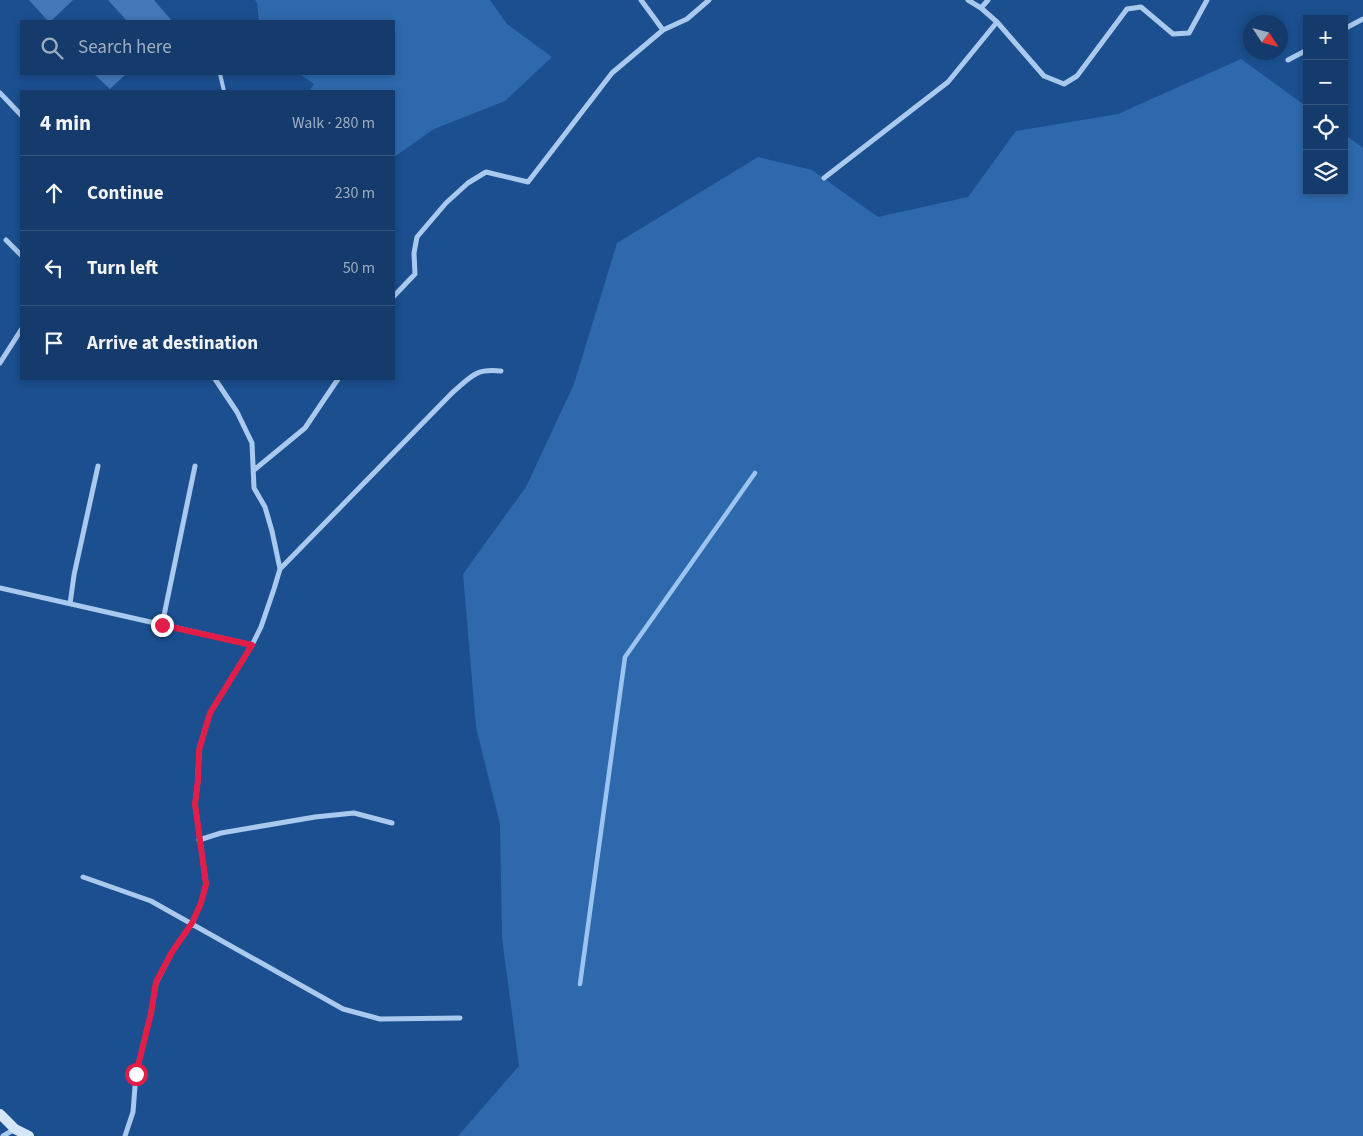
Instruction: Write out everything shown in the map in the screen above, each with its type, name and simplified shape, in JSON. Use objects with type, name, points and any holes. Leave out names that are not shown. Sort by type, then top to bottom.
[{"type":"street","points":[[641,0],[663,30]]},
{"type":"street","points":[[395,295],[415,274],[414,253],[417,237],[446,203],[468,183],[486,172],[528,182],[612,74],[663,30],[687,19],[709,0]]},
{"type":"street","points":[[968,0],[997,22],[1044,76],[1064,84],[1077,76],[1127,8],[1142,7],[1173,34],[1188,33],[1207,0]]},
{"type":"street","points":[[981,8],[988,0]]},
{"type":"street","points":[[1348,27],[1363,19]]},
{"type":"street","points":[[824,178],[948,82],[997,22]]},
{"type":"street","points":[[1288,60],[1303,52]]},
{"type":"street","points":[[0,93],[20,114]]},
{"type":"street","points":[[6,240],[20,254]]},
{"type":"street","points":[[0,363],[20,332]]},
{"type":"street","points":[[125,1136],[133,1112],[136,1074],[151,1013],[156,982],[172,952],[192,923],[201,903],[206,884],[195,804],[199,750],[210,713],[252,645],[269,606],[280,569],[452,393],[476,373],[487,369],[502,371]]},
{"type":"street","points":[[216,380],[237,412],[252,443],[254,488],[264,507],[272,531],[280,569]]},
{"type":"street","points":[[254,470],[305,428],[337,380]]},
{"type":"street","points":[[70,604],[74,575],[98,466]]},
{"type":"street","points":[[162,625],[195,466]]},
{"type":"street","points":[[0,588],[252,645]]},
{"type":"street","points":[[199,840],[239,830],[354,813],[392,822]]},
{"type":"street","points":[[83,876],[151,901],[342,1009],[380,1018],[460,1018]]},
{"type":"street","points":[[0,1114],[15,1129],[29,1136]]},
{"type":"street","points":[[3,1136],[15,1129]]},
{"type":"lane","points":[[220,75],[224,90]]},
{"type":"shaded area","points":[[255,0],[490,0],[507,24],[552,57],[505,101],[434,129],[395,156],[395,90],[310,90],[314,84],[301,75],[395,75],[395,20],[259,20]]},
{"type":"shaded area","points":[[1241,59],[1303,104],[1303,195],[1348,195],[1348,137],[1363,148],[1363,1136],[458,1136],[519,1066],[502,938],[500,824],[476,727],[463,574],[526,487],[574,384],[617,243],[758,157],[812,170],[878,217],[968,197],[1016,131],[1118,114]]},
{"type":"building","points":[[29,0],[73,0],[52,20],[47,20]]},
{"type":"building","points":[[108,0],[154,0],[171,20],[126,20]]},
{"type":"building","points":[[95,75],[125,75],[110,89]]},
{"type":"waterway","points":[[580,984],[625,657],[755,473]]},
{"type":"route","points":[[136,1074],[151,1013],[156,982],[172,952],[192,923],[201,903],[206,884],[195,804],[199,750],[210,713],[252,645],[162,625]]}]
